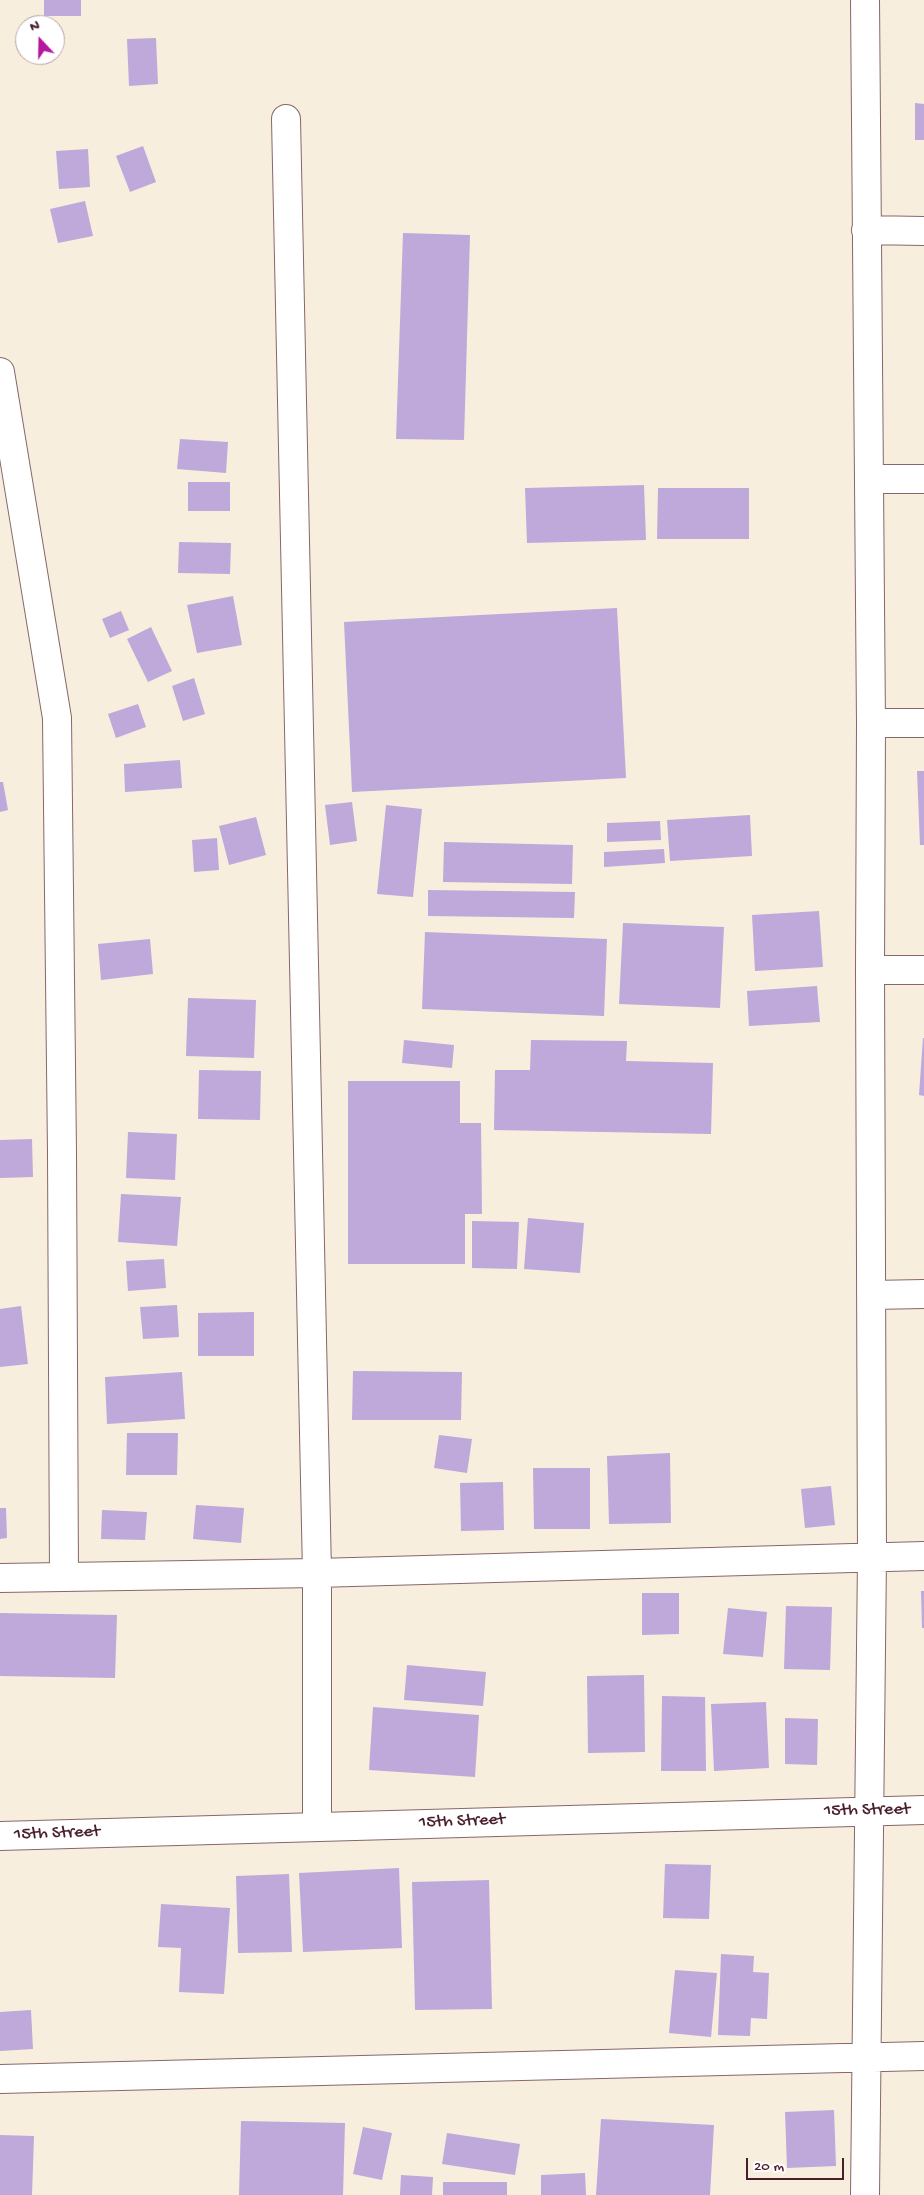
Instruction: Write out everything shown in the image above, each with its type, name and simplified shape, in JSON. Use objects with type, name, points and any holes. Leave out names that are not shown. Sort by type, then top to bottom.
[{"type":"street","points":[[865,0],[871,723],[872,1557],[865,2195]]},
{"type":"street","points":[[286,119],[316,1573],[317,1826]]},
{"type":"street","points":[[866,230],[924,230]]},
{"type":"street","points":[[0,372],[57,718],[64,1576]]},
{"type":"street","points":[[869,479],[924,480]]},
{"type":"street","points":[[871,723],[924,723]]},
{"type":"street","points":[[870,970],[924,970]]},
{"type":"street","points":[[871,1295],[924,1294]]},
{"type":"street","points":[[0,1578],[316,1573],[924,1556]]},
{"type":"street","name":"15th Street","points":[[0,1836],[924,1810]]},
{"type":"street","points":[[0,2079],[924,2056]]},
{"type":"building","points":[[44,0],[81,0],[81,16],[44,15]]},
{"type":"building","points":[[156,38],[158,84],[129,86],[127,39]]},
{"type":"building","points":[[915,103],[924,104],[924,140],[915,140]]},
{"type":"building","points":[[143,146],[156,182],[130,192],[116,156]]},
{"type":"building","points":[[88,149],[90,187],[59,189],[56,151]]},
{"type":"building","points":[[85,201],[93,236],[58,243],[50,209]]},
{"type":"building","points":[[403,233],[470,235],[464,440],[396,439]]},
{"type":"building","points":[[180,439],[228,442],[226,473],[177,469]]},
{"type":"building","points":[[188,482],[230,482],[230,511],[188,511]]},
{"type":"building","points":[[644,485],[646,540],[527,543],[525,488]]},
{"type":"building","points":[[658,488],[749,488],[749,539],[657,539]]},
{"type":"building","points":[[179,542],[231,543],[230,574],[178,573]]},
{"type":"building","points":[[233,596],[242,645],[197,653],[187,605]]},
{"type":"building","points":[[617,608],[626,778],[352,792],[344,622]]},
{"type":"building","points":[[121,611],[129,630],[110,638],[102,619]]},
{"type":"building","points":[[151,627],[172,671],[148,682],[127,639]]},
{"type":"building","points":[[194,678],[205,714],[183,721],[172,686]]},
{"type":"building","points":[[138,704],[146,727],[116,738],[108,714]]},
{"type":"building","points":[[180,760],[182,788],[125,792],[124,764]]},
{"type":"building","points":[[917,771],[924,771],[924,845],[920,845]]},
{"type":"building","points":[[0,782],[3,782],[8,810],[0,812]]},
{"type":"building","points":[[352,802],[357,841],[330,845],[325,805]]},
{"type":"building","points":[[386,805],[422,809],[413,897],[377,894]]},
{"type":"building","points":[[750,815],[752,856],[670,861],[667,820]]},
{"type":"building","points":[[256,817],[266,855],[229,865],[219,826]]},
{"type":"building","points":[[660,821],[661,840],[607,842],[607,823]]},
{"type":"building","points":[[217,838],[219,870],[194,872],[192,840]]},
{"type":"building","points":[[444,842],[573,845],[572,884],[443,882]]},
{"type":"building","points":[[664,849],[665,863],[604,867],[604,852]]},
{"type":"building","points":[[428,890],[575,892],[574,918],[428,916]]},
{"type":"building","points":[[819,911],[823,967],[755,971],[752,915]]},
{"type":"building","points":[[623,923],[724,927],[720,1008],[619,1004]]},
{"type":"building","points":[[425,932],[607,939],[604,1016],[422,1009]]},
{"type":"building","points":[[150,939],[153,974],[101,980],[98,944]]},
{"type":"building","points":[[817,986],[820,1022],[749,1026],[747,991]]},
{"type":"building","points":[[188,998],[256,1000],[254,1058],[186,1056]]},
{"type":"building","points":[[924,1038],[924,1096],[919,1095]]},
{"type":"building","points":[[404,1040],[454,1045],[452,1068],[402,1063]]},
{"type":"building","points":[[531,1040],[627,1041],[626,1061],[713,1063],[711,1134],[494,1130],[495,1070],[530,1070]]},
{"type":"building","points":[[199,1070],[261,1071],[260,1120],[198,1119]]},
{"type":"building","points":[[348,1081],[460,1081],[460,1123],[481,1123],[482,1214],[465,1214],[465,1264],[348,1264]]},
{"type":"building","points":[[128,1132],[177,1134],[175,1180],[126,1178]]},
{"type":"building","points":[[32,1139],[33,1177],[0,1178],[0,1140]]},
{"type":"building","points":[[121,1194],[181,1197],[177,1246],[118,1242]]},
{"type":"building","points":[[528,1218],[584,1223],[580,1273],[524,1269]]},
{"type":"building","points":[[472,1221],[519,1222],[517,1269],[472,1268]]},
{"type":"building","points":[[164,1259],[166,1288],[128,1291],[126,1261]]},
{"type":"building","points":[[177,1305],[179,1337],[143,1339],[140,1307]]},
{"type":"building","points":[[21,1306],[28,1364],[0,1367],[0,1309]]},
{"type":"building","points":[[254,1312],[254,1356],[198,1356],[198,1313]]},
{"type":"building","points":[[353,1371],[462,1372],[461,1420],[352,1420]]},
{"type":"building","points":[[182,1372],[185,1419],[107,1424],[105,1377]]},
{"type":"building","points":[[127,1433],[178,1433],[177,1475],[126,1475]]},
{"type":"building","points":[[439,1435],[472,1439],[467,1473],[434,1468]]},
{"type":"building","points":[[670,1453],[671,1523],[609,1524],[607,1456]]},
{"type":"building","points":[[533,1468],[590,1468],[590,1529],[534,1529]]},
{"type":"building","points":[[503,1482],[504,1530],[461,1531],[460,1483]]},
{"type":"building","points":[[831,1486],[835,1525],[805,1528],[801,1489]]},
{"type":"building","points":[[196,1505],[244,1508],[241,1543],[193,1539]]},
{"type":"building","points":[[0,1508],[6,1508],[7,1538],[0,1539]]},
{"type":"building","points":[[102,1510],[147,1512],[145,1540],[101,1539]]},
{"type":"building","points":[[921,1591],[924,1591],[924,1628],[922,1628]]},
{"type":"building","points":[[642,1593],[679,1593],[679,1634],[642,1635]]},
{"type":"building","points":[[786,1606],[832,1607],[830,1670],[784,1669]]},
{"type":"building","points":[[728,1608],[767,1612],[763,1657],[723,1654]]},
{"type":"building","points":[[0,1613],[117,1615],[115,1678],[0,1676]]},
{"type":"building","points":[[407,1665],[486,1672],[483,1706],[404,1700]]},
{"type":"building","points":[[644,1675],[645,1752],[588,1753],[587,1676]]},
{"type":"building","points":[[662,1696],[705,1697],[706,1771],[661,1771]]},
{"type":"building","points":[[766,1702],[769,1768],[714,1771],[711,1704]]},
{"type":"building","points":[[373,1707],[479,1715],[475,1777],[369,1770]]},
{"type":"building","points":[[785,1718],[818,1719],[817,1765],[785,1764]]},
{"type":"building","points":[[665,1864],[711,1865],[709,1919],[663,1918]]},
{"type":"building","points":[[399,1868],[402,1948],[303,1952],[299,1873]]},
{"type":"building","points":[[289,1874],[292,1952],[238,1953],[236,1876]]},
{"type":"building","points":[[489,1880],[492,2009],[415,2010],[412,1882]]},
{"type":"building","points":[[161,1904],[230,1908],[224,1994],[179,1992],[181,1948],[158,1947]]},
{"type":"building","points":[[721,1954],[754,1956],[753,1972],[769,1973],[767,2019],[751,2018],[750,2036],[718,2035]]},
{"type":"building","points":[[675,1970],[717,1973],[711,2037],[669,2033]]},
{"type":"building","points":[[31,2010],[33,2049],[0,2051],[0,2012]]},
{"type":"building","points":[[834,2110],[836,2166],[787,2168],[785,2112]]},
{"type":"building","points":[[601,2119],[714,2125],[710,2195],[596,2195]]},
{"type":"building","points":[[241,2121],[345,2123],[343,2195],[239,2195]]},
{"type":"building","points":[[363,2127],[392,2133],[382,2180],[353,2174]]},
{"type":"building","points":[[447,2133],[520,2144],[515,2175],[442,2164]]},
{"type":"building","points":[[0,2135],[34,2136],[32,2195],[0,2195]]},
{"type":"building","points":[[585,2173],[586,2195],[541,2195],[541,2175]]},
{"type":"building","points":[[401,2175],[433,2177],[432,2195],[400,2195]]},
{"type":"building","points":[[443,2182],[507,2182],[507,2195],[443,2195]]}]
